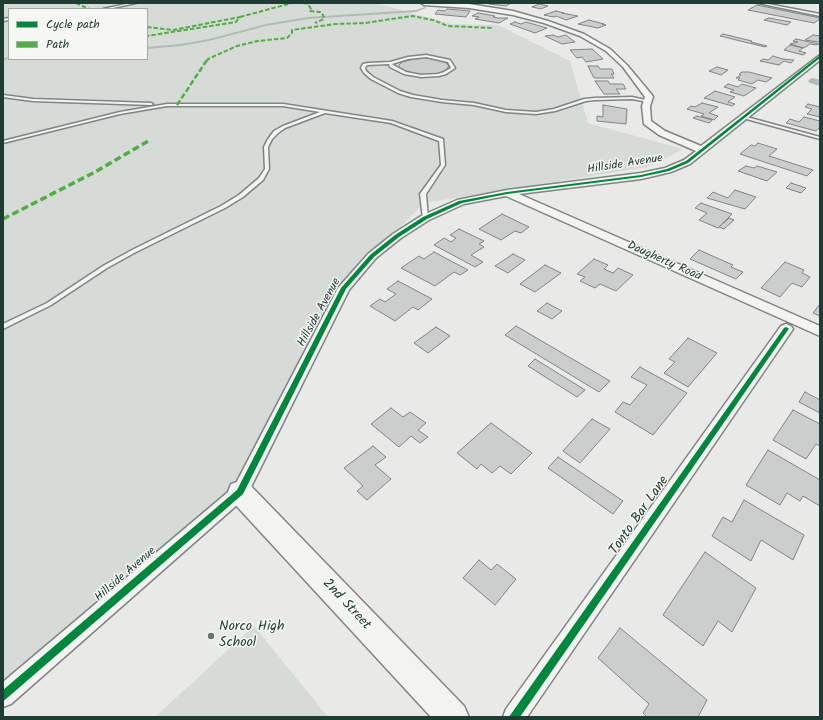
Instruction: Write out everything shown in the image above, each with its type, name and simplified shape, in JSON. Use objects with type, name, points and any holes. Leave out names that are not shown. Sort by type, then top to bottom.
[{"type":"street","points":[[424,3],[471,5],[529,17],[582,35],[608,50],[625,66],[649,97],[646,115],[647,122],[662,133],[702,150]]},
{"type":"street","name":"Hillside Avenue","points":[[3,696],[240,492],[344,288],[372,256],[397,236],[425,218],[461,202],[507,193],[641,176],[668,170],[687,162],[820,57]]},
{"type":"street","name":"Daugherty Road","points":[[507,193],[820,331]]},
{"type":"street","name":"Tonto Bar Lane","points":[[514,717],[786,329]]},
{"type":"street","name":"2nd Street","points":[[240,492],[453,717]]},
{"type":"lane","points":[[109,8],[135,3]]},
{"type":"lane","points":[[759,3],[820,15]]},
{"type":"lane","points":[[390,63],[391,66],[405,73],[421,76],[438,75],[450,71],[452,68],[449,62],[444,59],[426,56],[408,58],[390,63],[364,65],[364,72],[372,78],[399,92],[412,96],[474,104],[506,111],[536,113],[555,110],[585,100],[595,99],[632,98],[648,101]]},
{"type":"lane","points":[[3,96],[41,100],[167,104],[283,105],[392,122],[441,140],[443,165],[423,194],[425,218]]},
{"type":"lane","points":[[3,142],[120,113],[167,104]]},
{"type":"lane","points":[[3,327],[48,304],[105,267],[134,251],[223,207],[241,196],[261,179],[264,174],[266,169],[266,147],[276,132],[284,127],[325,112]]},
{"type":"lane","points":[[744,117],[820,138]]},
{"type":"shaded area","points":[[3,3],[376,3],[451,24],[498,25],[570,61],[588,123],[683,149],[648,167],[424,203],[372,256],[344,288],[240,492],[3,696]]},
{"type":"shaded area","points":[[254,626],[328,717],[155,717]]},
{"type":"building","points":[[511,3],[506,6],[489,4]]},
{"type":"building","points":[[539,4],[548,6],[541,9],[532,7]]},
{"type":"building","points":[[757,5],[820,19],[814,23],[748,10]]},
{"type":"building","points":[[447,9],[470,11],[466,17],[435,14],[438,10],[445,11]]},
{"type":"building","points":[[556,11],[578,16],[566,20],[556,16],[553,17],[544,15]]},
{"type":"building","points":[[478,13],[495,16],[493,17],[498,18],[508,18],[499,23],[475,19],[479,17],[472,16]]},
{"type":"building","points":[[769,18],[791,22],[787,25],[764,20]]},
{"type":"building","points":[[589,20],[606,25],[598,28],[578,24]]},
{"type":"building","points":[[515,22],[521,24],[526,22],[547,28],[535,33],[510,24]]},
{"type":"building","points":[[723,34],[767,46],[765,47],[720,36]]},
{"type":"building","points":[[553,35],[558,37],[566,35],[575,42],[562,44],[545,36]]},
{"type":"building","points":[[813,35],[820,36],[820,41],[805,40]]},
{"type":"building","points":[[796,39],[819,44],[810,44],[804,48],[790,44],[798,42],[793,41]]},
{"type":"building","points":[[790,45],[803,48],[799,51],[806,53],[803,55],[784,50]]},
{"type":"building","points":[[592,49],[603,59],[586,62],[582,57],[577,58],[570,50]]},
{"type":"building","points":[[773,56],[794,60],[791,63],[784,61],[779,65],[760,61],[763,59],[768,60]]},
{"type":"building","points":[[422,57],[444,61],[449,66],[444,72],[438,74],[422,75],[407,73],[399,68],[399,65],[402,62]]},
{"type":"building","points":[[588,66],[598,66],[600,69],[612,69],[614,74],[611,74],[614,78],[594,78]]},
{"type":"building","points":[[717,67],[728,70],[721,75],[709,71]]},
{"type":"building","points":[[742,72],[749,72],[772,78],[766,82],[758,80],[752,84],[738,80],[740,78],[736,78],[741,75],[739,74]]},
{"type":"building","points":[[595,81],[608,81],[610,84],[623,84],[626,89],[616,89],[620,94],[604,94]]},
{"type":"building","points":[[728,84],[738,87],[742,84],[756,88],[744,96],[730,92],[734,90],[724,87]]},
{"type":"building","points":[[715,91],[735,97],[728,102],[735,104],[732,106],[704,98]]},
{"type":"building","points":[[702,103],[718,107],[709,113],[718,116],[714,120],[701,116],[704,114],[687,109],[691,106],[695,107]]},
{"type":"building","points":[[808,104],[820,107],[820,117],[807,114],[812,109],[805,107]]},
{"type":"building","points":[[603,105],[627,109],[626,124],[597,121],[597,116],[603,117]]},
{"type":"building","points":[[697,116],[712,120],[709,123],[693,118]]},
{"type":"building","points":[[804,117],[820,121],[820,127],[816,131],[786,123],[790,119],[799,122]]},
{"type":"building","points":[[758,143],[777,149],[769,156],[813,170],[807,176],[740,154],[751,145],[755,146]]},
{"type":"building","points":[[746,166],[754,168],[757,166],[777,172],[767,181],[738,171]]},
{"type":"building","points":[[791,183],[806,188],[801,193],[786,188]]},
{"type":"building","points":[[735,190],[756,197],[745,209],[707,198],[713,192],[728,198]]},
{"type":"building","points":[[701,203],[732,214],[718,228],[699,220],[707,213],[695,208]]},
{"type":"building","points":[[502,214],[529,227],[521,233],[515,231],[501,240],[479,229]]},
{"type":"building","points":[[729,218],[734,220],[724,229],[719,227]]},
{"type":"building","points":[[459,229],[484,241],[479,244],[484,247],[471,255],[483,262],[475,267],[434,245],[444,238],[451,242],[456,238],[450,235]]},
{"type":"building","points":[[699,250],[733,265],[731,267],[743,272],[736,279],[690,259]]},
{"type":"building","points":[[434,252],[468,270],[460,275],[454,272],[435,286],[401,268],[419,256],[424,259]]},
{"type":"building","points":[[513,254],[525,260],[508,273],[495,266]]},
{"type":"building","points":[[594,259],[608,265],[604,269],[613,273],[618,268],[633,275],[616,291],[600,284],[595,288],[580,281],[585,277],[577,274]]},
{"type":"building","points":[[785,262],[804,270],[802,273],[810,277],[802,287],[792,283],[780,297],[761,288]]},
{"type":"building","points":[[545,265],[561,273],[535,292],[520,284]]},
{"type":"building","points":[[398,281],[432,299],[418,310],[413,307],[395,321],[370,306],[380,299],[385,302],[396,294],[387,289]]},
{"type":"building","points":[[547,303],[562,311],[552,319],[537,311]]},
{"type":"building","points":[[820,304],[820,316],[813,313]]},
{"type":"building","points":[[516,326],[610,381],[599,392],[505,335]]},
{"type":"building","points":[[436,327],[450,336],[428,353],[414,343]]},
{"type":"building","points":[[688,338],[717,353],[688,387],[664,373],[675,362],[669,359]]},
{"type":"building","points":[[535,359],[585,390],[577,397],[528,366]]},
{"type":"building","points":[[640,367],[687,393],[653,435],[615,412],[623,402],[630,405],[647,385],[631,377]]},
{"type":"building","points":[[805,392],[820,400],[820,413],[799,402]]},
{"type":"building","points":[[391,408],[403,417],[410,412],[426,423],[418,430],[428,437],[420,443],[411,436],[399,447],[371,424]]},
{"type":"building","points":[[793,410],[820,424],[820,446],[816,444],[806,459],[773,440]]},
{"type":"building","points":[[592,419],[610,429],[580,463],[563,451]]},
{"type":"building","points":[[491,423],[532,453],[511,474],[500,466],[492,473],[481,464],[477,469],[457,453]]},
{"type":"building","points":[[373,446],[386,457],[375,465],[391,479],[367,500],[357,491],[363,486],[344,468]]},
{"type":"building","points":[[768,450],[820,480],[820,506],[803,496],[800,501],[787,493],[780,505],[746,485]]},
{"type":"building","points":[[558,457],[623,501],[613,514],[548,468]]},
{"type":"building","points":[[744,500],[804,535],[793,560],[761,540],[751,561],[712,536],[723,517],[732,522]]},
{"type":"building","points":[[705,552],[756,588],[732,632],[718,621],[703,646],[663,615]]},
{"type":"building","points":[[479,560],[491,570],[497,564],[516,579],[495,605],[463,578]]},
{"type":"building","points":[[620,628],[707,700],[698,717],[647,717],[643,713],[649,704],[598,658]]},
{"type":"waterway","points":[[148,48],[181,45],[209,40],[266,25],[308,18],[416,11],[425,8]]},
{"type":"waterway","points":[[3,59],[8,58]]},
{"type":"waterway","points":[[813,81],[820,83]]},
{"type":"marked path","points":[[76,3],[87,8]]},
{"type":"marked path","points":[[240,17],[292,3]]},
{"type":"marked path","points":[[303,3],[308,4],[311,9],[310,11],[320,12],[323,15],[324,19],[315,23]]},
{"type":"marked path","points":[[177,105],[208,59],[237,46],[258,41],[287,38],[292,33],[292,30],[335,24],[365,23],[412,16],[433,20],[448,26],[493,28]]},
{"type":"marked path","points":[[148,27],[173,30],[240,17],[236,22],[148,36]]},
{"type":"marked path","points":[[3,219],[95,172],[150,140]]},
{"type":"cycle path","points":[[3,696],[240,492],[344,288],[372,256],[397,236],[425,218],[461,202],[507,193],[641,176],[668,170],[687,162],[820,57]]},
{"type":"cycle path","points":[[514,717],[786,329]]},
{"type":"place","name":"Norco High School","points":[[211,636]]}]
